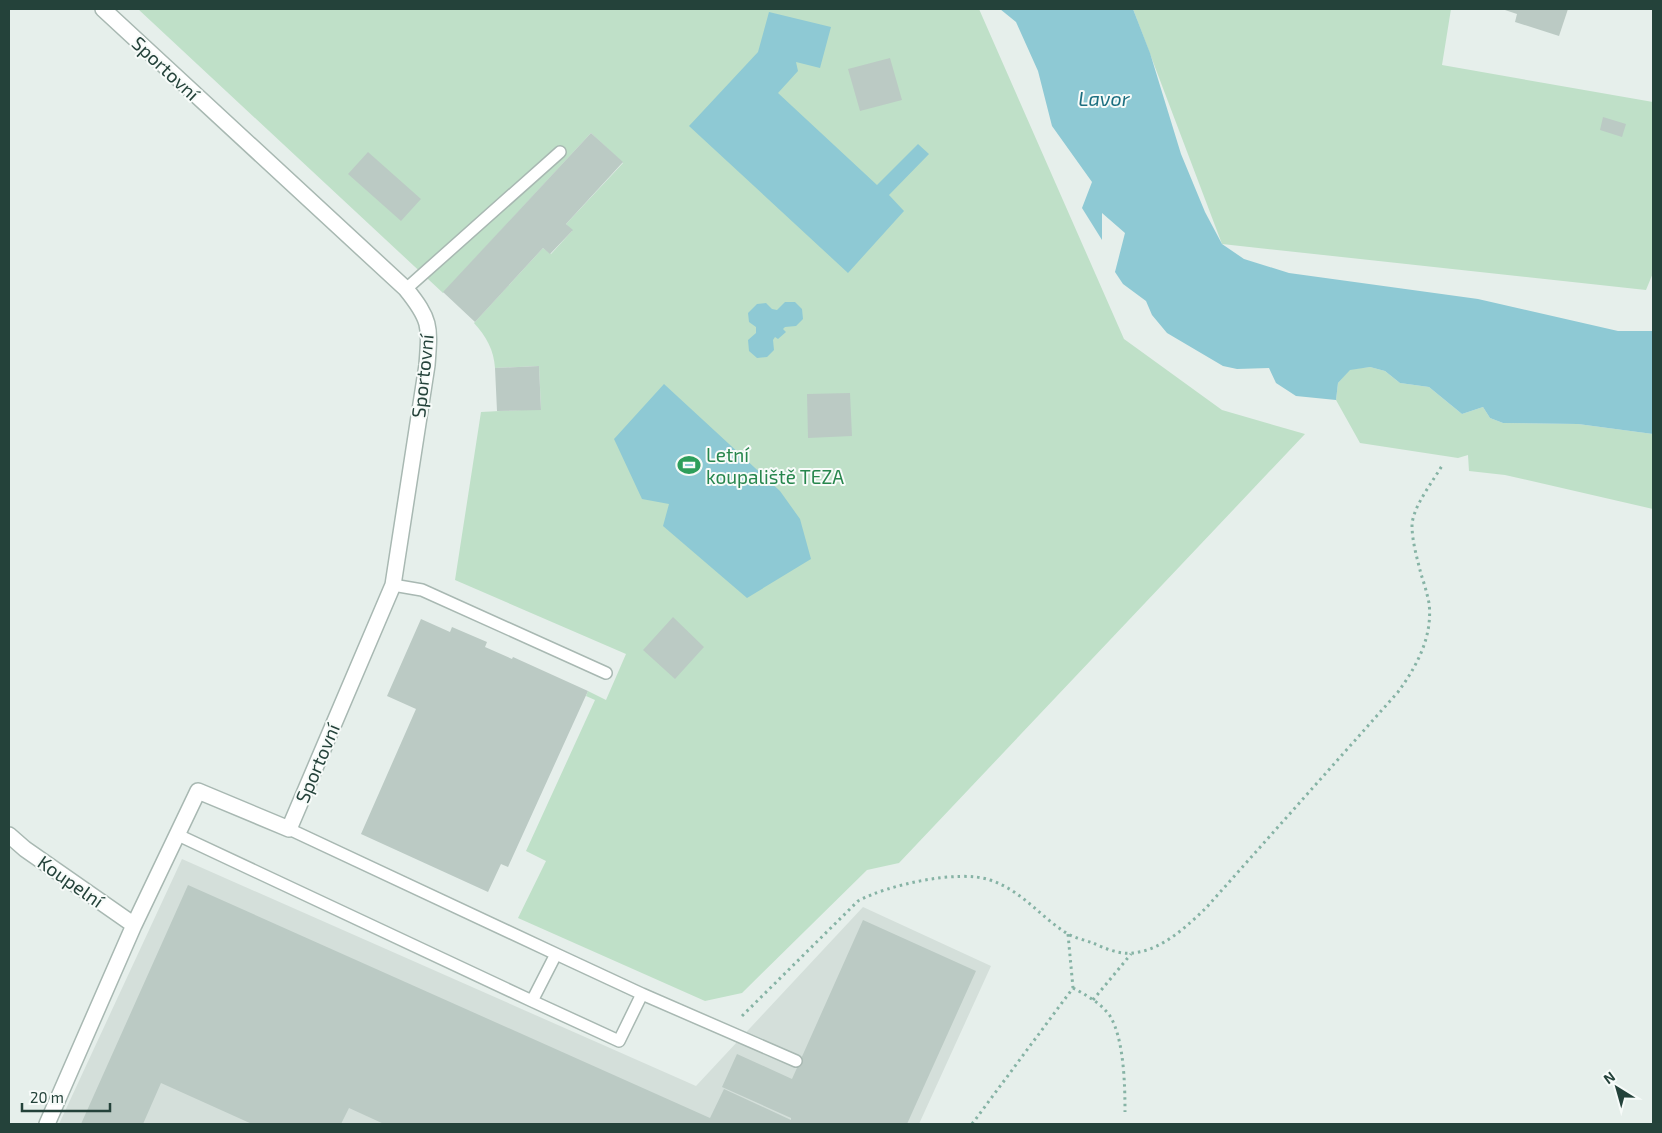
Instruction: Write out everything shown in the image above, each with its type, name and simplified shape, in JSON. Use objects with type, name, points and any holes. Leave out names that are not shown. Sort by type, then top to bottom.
[{"type":"street","name":"Sportovní","points":[[103,9],[406,289],[422,308],[430,331],[427,365],[393,585],[289,829]]},
{"type":"street","points":[[47,1124],[134,926],[198,791],[289,829]]},
{"type":"street","name":"Koupelní","points":[[9,834],[25,849],[134,926]]},
{"type":"lane","points":[[406,289],[560,152]]},
{"type":"lane","points":[[393,585],[422,590],[606,673]]},
{"type":"lane","points":[[289,829],[642,994],[796,1061]]},
{"type":"lane","points":[[178,835],[532,1002],[620,1041],[642,994]]},
{"type":"lane","points":[[532,1002],[556,954]]},
{"type":"path","points":[[727,1030],[858,901],[873,893],[897,886],[954,876],[974,875],[1014,890],[1068,934],[1109,949],[1132,954],[1151,948],[1174,936],[1192,922],[1392,699],[1410,674],[1421,653],[1429,617],[1428,602],[1416,554],[1412,524],[1416,508],[1443,464]]},
{"type":"path","points":[[972,1124],[1073,988],[1068,934]]},
{"type":"path","points":[[1093,1000],[1132,954]]},
{"type":"path","points":[[1073,988],[1093,1000],[1110,1016],[1119,1042],[1125,1083],[1125,1112]]},
{"type":"shaded area","points":[[182,859],[696,1086],[863,907],[991,966],[919,1124],[59,1124]]},
{"type":"green space","points":[[138,9],[979,9],[1124,339],[1222,410],[1305,434],[899,863],[867,870],[742,993],[705,1001],[518,918],[546,861],[526,851],[595,700],[586,696],[588,691],[606,700],[626,654],[455,580],[481,412],[541,409],[539,366],[495,368],[489,344],[474,323],[543,248],[551,254],[572,231],[566,224],[623,163],[591,133],[443,293]]},
{"type":"green space","points":[[1133,9],[1451,9],[1442,65],[1653,102],[1653,273],[1646,290],[1222,244]]},
{"type":"green space","points":[[1370,367],[1385,371],[1400,383],[1429,387],[1462,414],[1483,407],[1490,418],[1503,423],[1578,424],[1653,434],[1653,509],[1505,475],[1469,471],[1468,455],[1458,458],[1360,443],[1336,400],[1338,383],[1350,369]]},
{"type":"water","name":"Lavor","points":[[1000,9],[1133,9],[1150,53],[1181,154],[1205,212],[1222,244],[1244,259],[1289,273],[1478,299],[1618,331],[1653,331],[1653,434],[1578,424],[1503,423],[1490,418],[1483,407],[1462,414],[1429,387],[1400,383],[1385,371],[1370,367],[1350,370],[1338,383],[1336,400],[1296,396],[1276,383],[1269,368],[1237,369],[1223,366],[1167,333],[1152,315],[1146,301],[1123,284],[1115,272],[1125,233],[1102,213],[1102,240],[1082,208],[1092,182],[1052,126],[1038,71],[1016,22]]},
{"type":"water","points":[[769,12],[831,27],[820,68],[796,62],[798,71],[778,93],[877,185],[918,144],[929,154],[889,195],[904,211],[848,273],[689,126],[758,52]]},
{"type":"water","points":[[785,302],[795,302],[802,309],[803,319],[796,326],[785,327],[783,329],[786,332],[778,339],[775,337],[773,340],[774,350],[767,357],[757,358],[749,351],[748,340],[756,333],[756,327],[749,322],[748,313],[757,304],[766,303],[772,309],[777,310]]},
{"type":"water","name":"Letní koupaliště TEZA","points":[[664,384],[780,491],[800,519],[811,559],[747,598],[663,526],[669,504],[642,499],[614,439]]},
{"type":"building","points":[[1502,9],[1568,9],[1559,36],[1515,22],[1517,14]]},
{"type":"building","points":[[890,58],[902,100],[860,111],[848,69]]},
{"type":"building","points":[[1603,117],[1626,124],[1622,137],[1600,130]]},
{"type":"building","points":[[591,133],[623,162],[566,224],[573,230],[550,254],[543,248],[475,322],[443,292]]},
{"type":"building","points":[[368,152],[421,199],[401,221],[348,174]]},
{"type":"building","points":[[539,366],[541,410],[497,411],[495,368]]},
{"type":"building","points":[[850,393],[852,436],[808,438],[807,394]]},
{"type":"building","points":[[673,617],[704,647],[675,679],[643,650]]},
{"type":"building","points":[[421,619],[450,632],[452,627],[487,642],[485,647],[512,659],[513,657],[588,691],[508,867],[501,864],[488,892],[361,834],[416,709],[387,696]]},
{"type":"building","points":[[188,885],[710,1118],[724,1089],[791,1120],[791,1118],[722,1087],[737,1054],[792,1079],[863,920],[976,971],[907,1124],[384,1124],[349,1108],[341,1124],[252,1124],[161,1083],[143,1124],[81,1124]]},
{"type":"place","name":"Letní koupaliště TEZA","points":[[689,465]]}]
